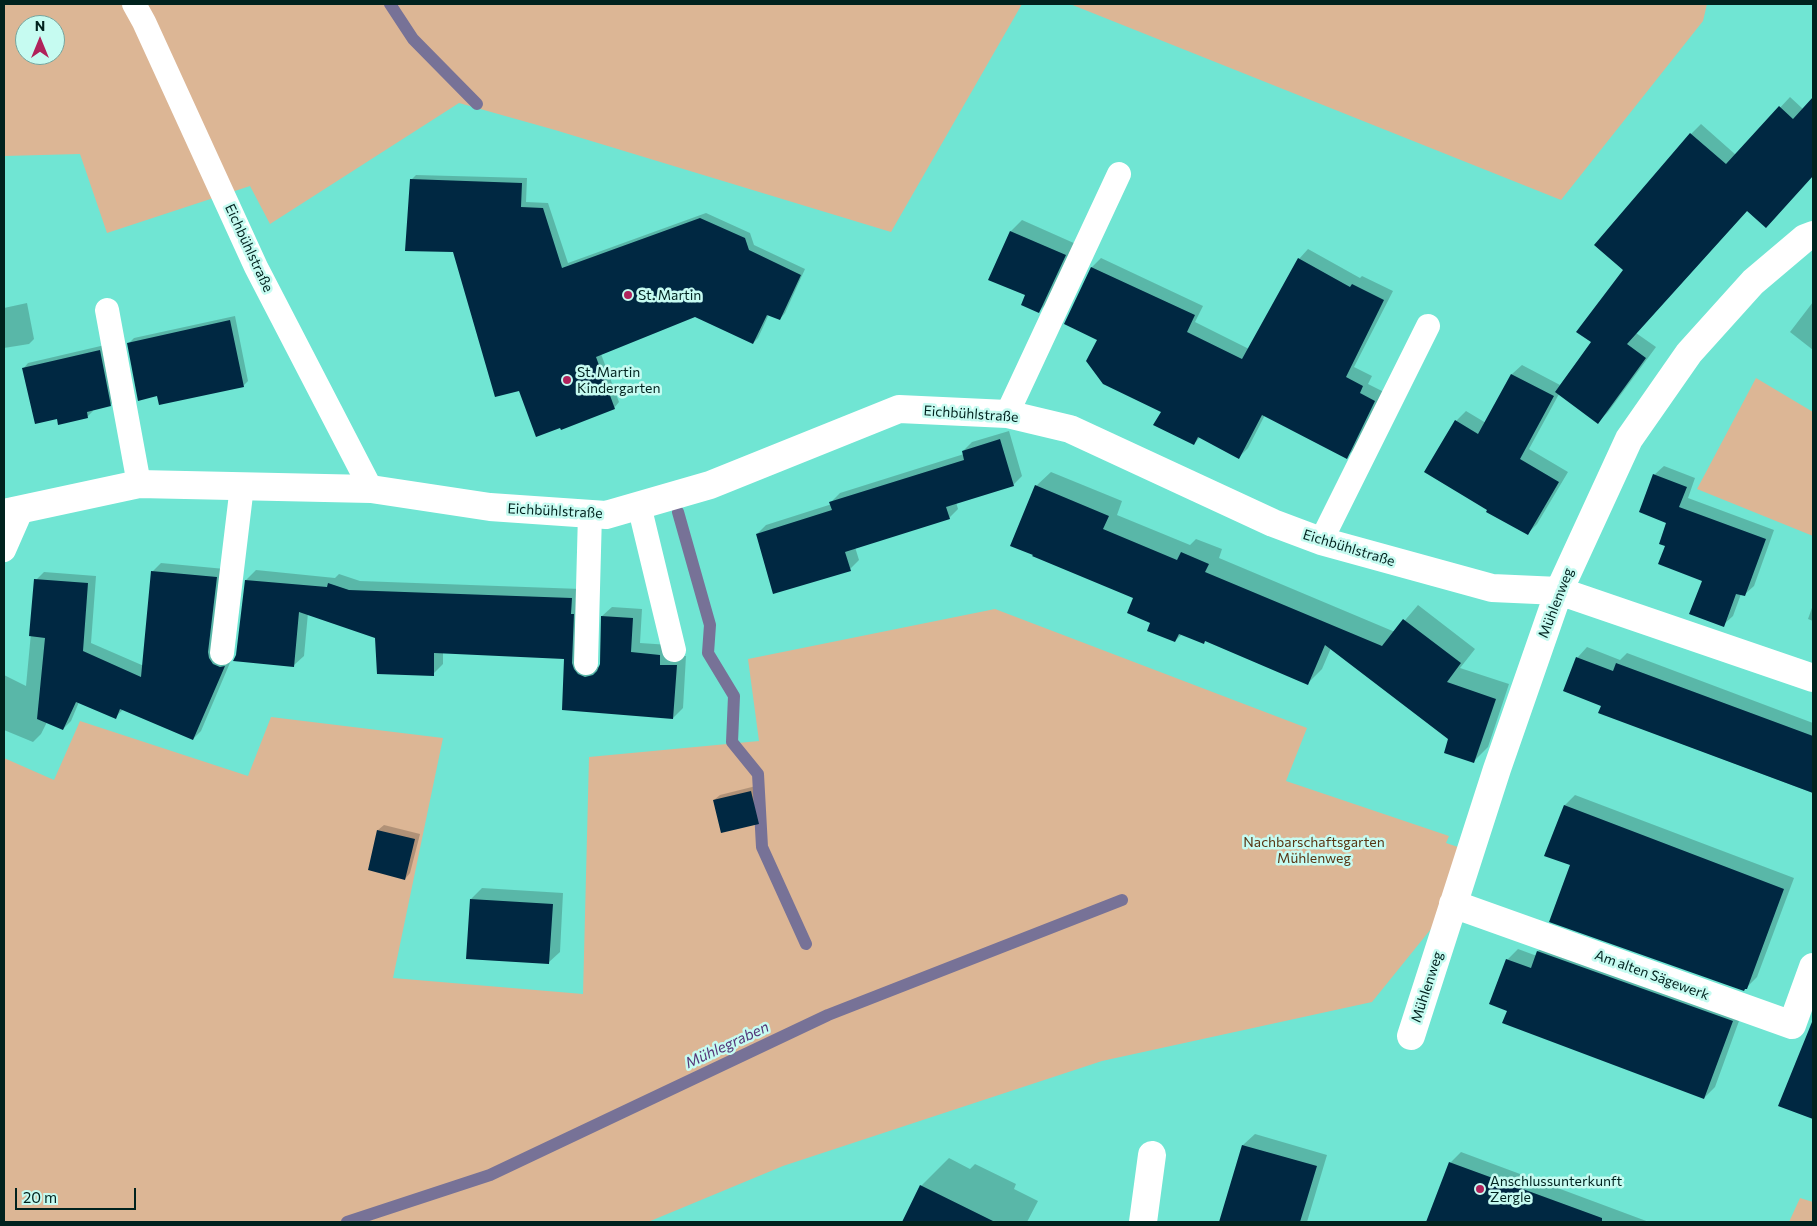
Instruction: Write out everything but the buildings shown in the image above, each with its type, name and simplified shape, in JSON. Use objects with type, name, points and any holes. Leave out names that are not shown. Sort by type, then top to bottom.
[{"type":"street","name":"Mühlenweg","points":[[1411,1036],[1497,769],[1559,591],[1630,439],[1689,353],[1753,282],[1811,239]]},
{"type":"street","name":"Eichbühlstraße","points":[[13,511],[139,484],[371,489],[490,507],[606,515],[710,485],[899,409],[1007,414],[1070,429],[1272,522],[1321,542],[1492,588],[1559,591]]},
{"type":"street","points":[[1559,591],[1813,678]]},
{"type":"street","name":"Am alten Sägewerk","points":[[1453,904],[1792,1026],[1813,967]]},
{"type":"street","points":[[1143,1222],[1152,1155]]},
{"type":"lane","name":"Eichbühlstraße","points":[[134,4],[256,267],[371,489]]},
{"type":"lane","points":[[1007,414],[1119,174]]},
{"type":"lane","points":[[106,310],[139,484]]},
{"type":"lane","points":[[1321,542],[1428,326]]},
{"type":"lane","points":[[222,653],[242,486]]},
{"type":"lane","points":[[639,505],[674,650]]},
{"type":"lane","points":[[4,550],[13,511]]},
{"type":"lane","points":[[586,663],[590,514]]},
{"type":"green space","points":[[4,4],[1022,4],[891,232],[555,130],[459,103],[270,224],[250,186],[107,233],[80,154],[4,156]]},
{"type":"green space","points":[[1070,4],[1707,4],[1703,21],[1561,200]]},
{"type":"green space","points":[[1756,378],[1813,412],[1813,536],[1697,489]]},
{"type":"green space","name":"Nachbarschaftsgarten Mühlenweg","points":[[995,609],[1307,728],[1286,781],[1449,836],[1446,843],[1458,847],[1435,924],[1372,1002],[1102,1061],[783,1166],[648,1222],[4,1222],[4,758],[54,780],[80,721],[248,776],[271,717],[443,738],[393,978],[583,994],[589,757],[759,741],[748,659]]},
{"type":"green space","points":[[1800,1198],[1813,1202],[1813,1222],[1789,1222]]},
{"type":"waterway","points":[[390,4],[413,39],[477,104]]},
{"type":"waterway","points":[[678,512],[710,625],[708,653],[734,696],[732,742],[758,774],[762,847],[806,944]]},
{"type":"waterway","name":"Mühlegraben","points":[[347,1222],[490,1175],[828,1015],[1122,900]]},
{"type":"place","name":"St. Martin","points":[[628,295]]},
{"type":"place","name":"St. Martin Kindergarten","points":[[567,380]]},
{"type":"place","name":"Anschlussunterkunft Zergle","points":[[1480,1189]]}]
